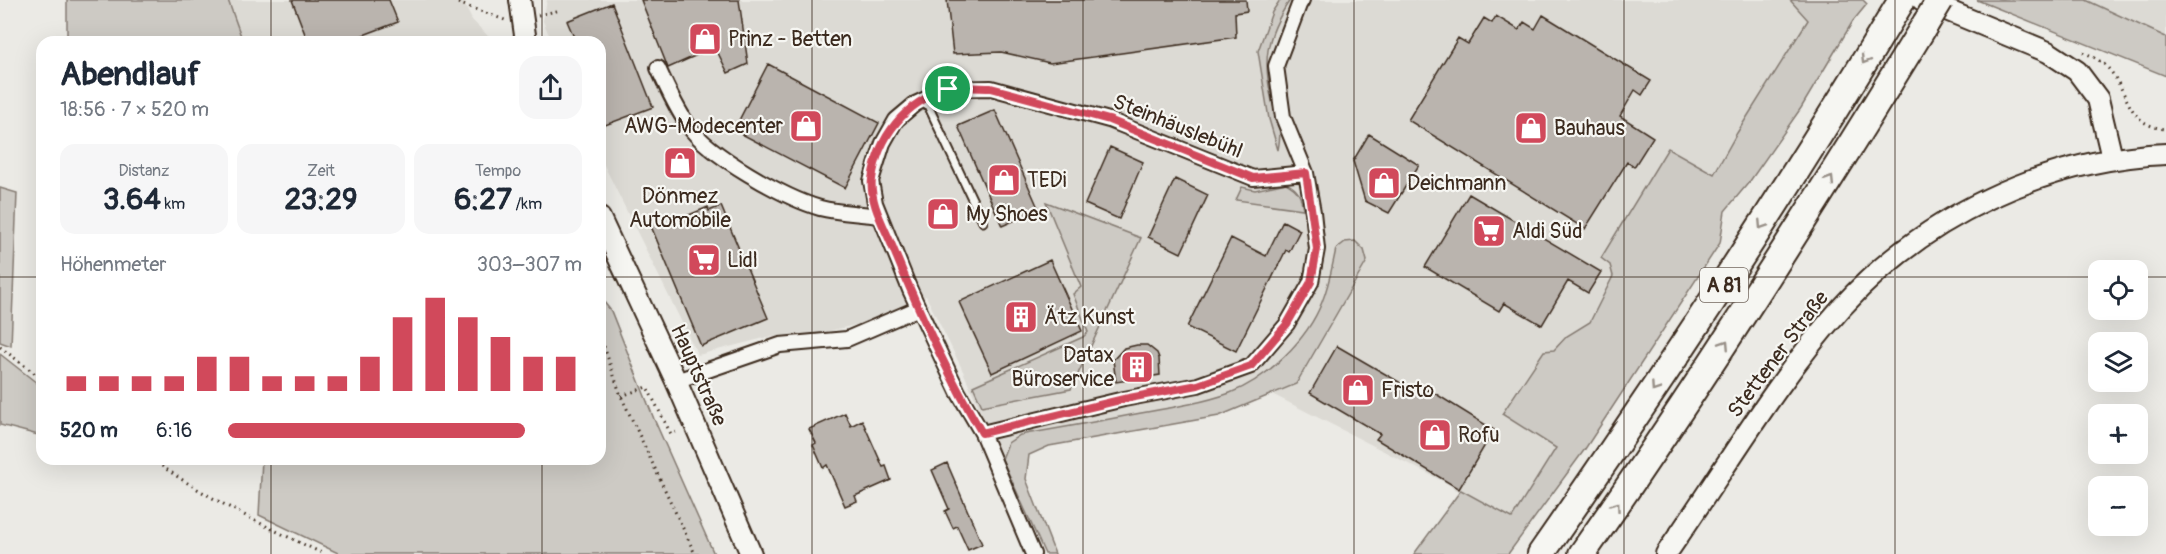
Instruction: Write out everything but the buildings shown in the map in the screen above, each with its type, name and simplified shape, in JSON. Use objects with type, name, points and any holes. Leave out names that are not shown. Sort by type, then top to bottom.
[{"type":"highway","name":"A 81","points":[[1582,554],[1680,413],[1840,164],[1924,11],[1940,0]]},
{"type":"highway","name":"A 81","points":[[1541,554],[1609,457],[1720,290],[1812,147],[1899,5]]},
{"type":"street","points":[[520,0],[525,36]]},
{"type":"street","points":[[982,433],[1124,399],[1198,385],[1251,366],[1287,324],[1311,282],[1317,249],[1306,173],[1283,117],[1276,66],[1302,0]]},
{"type":"street","points":[[1924,11],[2048,52],[2077,71],[2098,99],[2112,158]]},
{"type":"street","points":[[658,68],[689,127],[716,154],[801,201],[821,208],[879,216]]},
{"type":"street","name":"Steinhäuslebühl","points":[[1033,554],[982,433],[958,392],[879,216],[872,181],[882,143],[896,120],[925,98],[948,89],[991,88],[1109,120],[1253,178],[1306,173]]},
{"type":"street","name":"Stettener Straße","points":[[1666,554],[1778,387],[1844,305],[1880,270],[1918,240],[1961,213],[2013,188],[2065,169],[2112,158],[2166,154]]},
{"type":"street","name":"Hauptstraße","points":[[606,231],[676,381],[751,554]]},
{"type":"street","points":[[676,381],[780,345],[847,339],[919,308]]},
{"type":"lane","points":[[925,98],[983,222]]},
{"type":"path","points":[[0,347],[36,374]]},
{"type":"path","points":[[606,352],[621,396],[696,554]]},
{"type":"path","points":[[621,396],[647,387],[671,434],[695,426]]},
{"type":"path","points":[[160,465],[180,479],[251,519],[324,554]]},
{"type":"shaded area","points":[[67,0],[228,0],[241,36],[67,36]]},
{"type":"shaded area","points":[[228,0],[462,0],[472,20],[488,36],[241,36]]},
{"type":"shaded area","points":[[547,0],[1790,0],[1808,20],[1737,133],[1714,175],[1668,149],[1601,257],[1610,265],[1613,276],[1590,323],[1567,336],[1554,350],[1543,351],[1502,414],[1556,448],[1512,518],[1461,490],[1455,491],[1450,485],[1272,394],[1219,416],[1049,446],[1029,455],[1002,459],[926,296],[859,324],[817,334],[768,337],[698,355],[606,169],[606,36],[549,36],[543,21]]},
{"type":"shaded area","points":[[1280,0],[1290,0],[1275,26],[1267,63],[1270,90],[1279,127],[1278,150],[1269,119],[1258,51],[1272,12]]},
{"type":"shaded area","points":[[1790,0],[1863,0],[1867,4],[1853,21],[1801,108],[1750,181],[1725,211],[1720,243],[1585,449],[1508,554],[1414,554],[1461,490],[1512,518],[1556,448],[1502,414],[1544,351],[1554,350],[1567,336],[1590,322],[1613,276],[1610,265],[1601,258],[1668,148],[1714,174],[1808,20]]},
{"type":"shaded area","points":[[1977,0],[2086,0],[2166,37],[2166,76]]},
{"type":"shaded area","points":[[2086,0],[2166,0],[2166,37],[2121,16]]},
{"type":"shaded area","points":[[1286,183],[1299,194],[1303,209],[1236,200],[1242,187],[1255,190]]},
{"type":"shaded area","points":[[0,188],[17,193],[11,346],[0,342]]},
{"type":"shaded area","points":[[1046,202],[1141,238],[1071,389],[982,406],[973,386],[1083,337],[1088,332],[1073,294],[1081,287]]},
{"type":"shaded area","points":[[1355,241],[1364,250],[1367,261],[1296,384],[1219,416],[1049,446],[1029,455],[1026,479],[1055,554],[1045,554],[1002,459],[1008,443],[1020,435],[1186,405],[1219,397],[1244,387],[1272,368],[1307,330],[1324,296],[1336,249],[1345,242]]},
{"type":"shaded area","points":[[606,305],[611,311],[654,419],[714,554],[340,554],[259,515],[262,465],[606,465]]},
{"type":"shaded area","points":[[0,354],[36,382],[36,434],[0,425]]},
{"type":"place","name":"Prinz - Betten","points":[[705,39]]},
{"type":"place","name":"AWG-Modecenter","points":[[806,126]]},
{"type":"place","name":"Bauhaus","points":[[1531,128]]},
{"type":"place","name":"Dönmez Automobile","points":[[680,163]]},
{"type":"place","name":"TEDi","points":[[1004,180]]},
{"type":"place","name":"Deichmann","points":[[1384,183]]},
{"type":"place","name":"My Shoes","points":[[943,214]]},
{"type":"place","name":"Aldi Süd","points":[[1489,231]]},
{"type":"place","name":"Lidl","points":[[704,260]]},
{"type":"place","name":"Ätz Kunst","points":[[1021,317]]},
{"type":"place","name":"Datax Büroservice","points":[[1137,367]]},
{"type":"place","name":"Fristo","points":[[1358,390]]},
{"type":"place","name":"Rofu","points":[[1435,435]]},
{"type":"route","points":[[991,88],[1097,116],[1253,178],[1306,173],[1317,249],[1311,282],[1287,324],[1251,366],[1198,385],[1124,399],[982,433],[958,392],[910,290],[879,216],[872,181],[882,143],[896,120],[925,98],[948,89],[991,88]]}]
